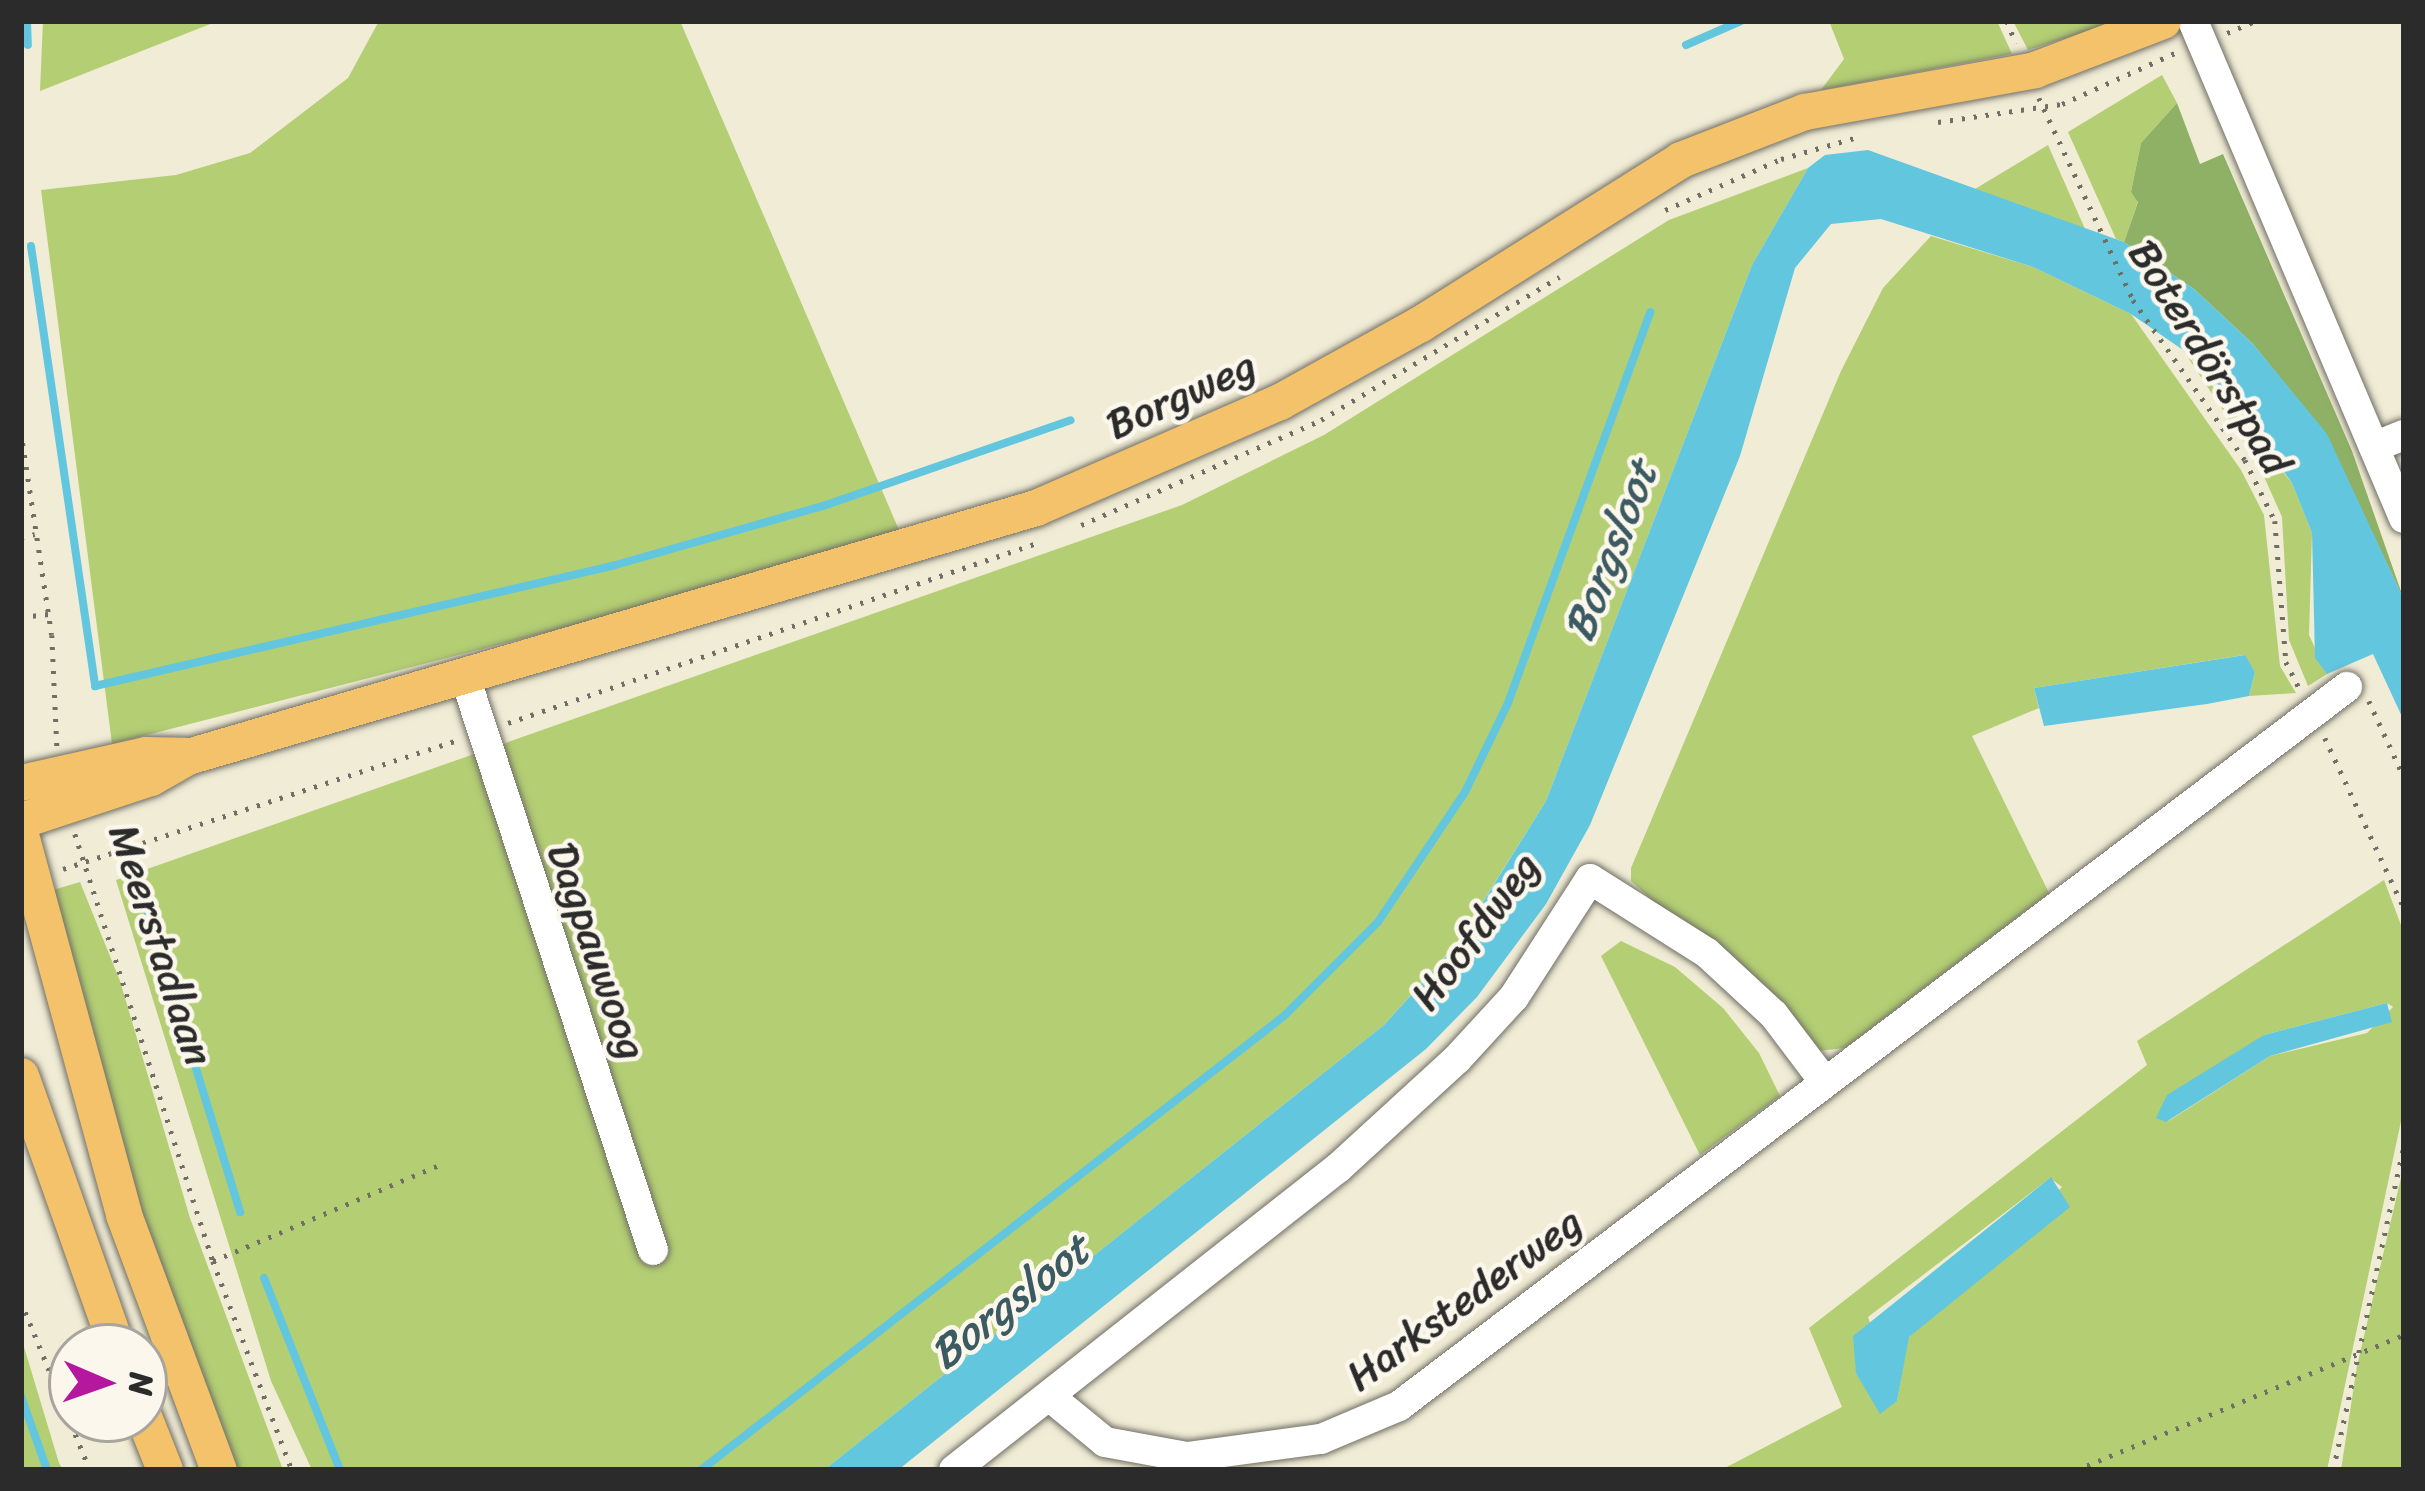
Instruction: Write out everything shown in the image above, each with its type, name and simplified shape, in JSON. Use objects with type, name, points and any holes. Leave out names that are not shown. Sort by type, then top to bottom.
[{"type":"main road","name":"Borgweg","points":[[21,821],[65,789],[146,754],[188,757],[1036,508],[1280,402],[1421,324],[1682,160],[1804,112],[2035,70],[2163,21]]},
{"type":"main road","name":"Borgweg","points":[[21,782],[65,789]]},
{"type":"main road","points":[[21,835],[124,1214],[219,1470]]},
{"type":"main road","points":[[21,1076],[108,1323]]},
{"type":"street","points":[[2198,32],[2404,518]]},
{"type":"street","points":[[2374,447],[2404,435]]},
{"type":"street","name":"Dagpauwoog","points":[[465,677],[653,1250]]},
{"type":"street","name":"Harkstederweg","points":[[1049,1396],[1086,1433],[1146,1454],[1215,1456],[1350,1430],[1428,1388],[1824,1081],[2347,687]]},
{"type":"street","name":"Hoofdweg","points":[[954,1470],[1338,1168],[1457,1059],[1514,997],[1590,879],[1707,953],[1774,1015],[1824,1081]]},
{"type":"path","name":"Boterdörstpad","points":[[2198,32],[2044,109],[2133,300],[2245,460],[2275,520],[2286,662],[2404,908]]},
{"type":"path","name":"Meerstadlaan","points":[[21,431],[49,614],[65,789],[213,1261],[292,1470]]},
{"type":"path","points":[[21,537],[35,534]]},
{"type":"path","points":[[21,617],[49,614]]},
{"type":"path","points":[[2347,687],[2375,706],[2404,777]]},
{"type":"path","points":[[2333,1470],[2353,1355],[2404,1144]]},
{"type":"path","points":[[213,1261],[442,1164]]},
{"type":"path","points":[[21,1301],[90,1470]]},
{"type":"path","points":[[2076,1470],[2404,1335]]},
{"type":"green space","points":[[43,21],[218,21],[40,91]]},
{"type":"green space","points":[[379,21],[680,21],[899,530],[587,622],[112,744],[41,190],[176,175],[250,153],[348,78]]},
{"type":"green space","points":[[1829,21],[1997,21],[2012,54],[1821,90],[1844,59]]},
{"type":"green space","points":[[2013,21],[2119,21],[2028,50]]},
{"type":"green space","points":[[2162,75],[2177,103],[2141,143],[2131,192],[2138,201],[2124,242],[2116,239],[2068,132]]},
{"type":"green space","points":[[2177,103],[2200,164],[2223,154],[2352,451],[2404,600],[2326,434],[2253,344],[2194,289],[2124,242],[2138,202],[2131,192],[2141,143]]},
{"type":"green space","points":[[2048,145],[2085,229],[1975,189]]},
{"type":"green space","points":[[1808,168],[1752,265],[1546,801],[1456,944],[1384,1025],[824,1470],[312,1470],[271,1381],[116,880],[1182,505],[1324,435],[1669,220]]},
{"type":"green space","points":[[1931,236],[2033,267],[2131,314],[2241,470],[2264,515],[2280,666],[2296,693],[2249,696],[2255,672],[2244,655],[2034,688],[2039,708],[1972,736],[2049,893],[1845,1048],[1817,1051],[1631,881],[1631,868],[1841,371],[1883,288]]},
{"type":"green space","points":[[2183,350],[2292,483],[2312,533],[2309,635],[2327,674],[2308,686],[2289,640],[2282,517],[2258,463]]},
{"type":"green space","points":[[2384,880],[2404,933],[2404,1107],[2327,1470],[1721,1470],[1842,1407],[1809,1328],[2147,1065],[2137,1041]],"holes":[[[2387,1003],[2393,1007],[2367,1033],[2270,1056],[2167,1122],[2264,1035]],[[2050,1178],[2062,1187],[1908,1338],[1897,1401],[1868,1317]]]},
{"type":"green space","points":[[80,882],[120,981],[190,1218],[283,1470],[230,1470],[127,1181],[46,892]]},
{"type":"green space","points":[[1621,941],[1675,967],[1723,1008],[1759,1053],[1780,1096],[1700,1155],[1601,956]]},
{"type":"green space","points":[[2404,1165],[2404,1470],[2341,1470],[2357,1366]]},
{"type":"green space","points":[[21,1337],[48,1427],[48,1443],[53,1443],[63,1470],[21,1470]]},
{"type":"water","points":[[1868,150],[2124,242],[2194,289],[2253,344],[2327,434],[2404,600],[2404,721],[2373,654],[2327,674],[2315,658],[2312,533],[2292,483],[2225,392],[2183,350],[2131,314],[2033,267],[1881,219],[1831,224],[1795,268],[1740,456],[1590,825],[1546,904],[1477,997],[1426,1049],[898,1470],[824,1470],[1384,1025],[1456,945],[1546,801],[1752,265],[1808,168],[1825,155]]},
{"type":"water","points":[[2245,655],[2255,672],[2249,696],[2207,704],[2044,726],[2034,688]]},
{"type":"water","points":[[2387,1003],[2392,1022],[2270,1056],[2166,1122],[2156,1118],[2167,1095],[2264,1035]]},
{"type":"water","points":[[2051,1177],[2070,1207],[1909,1337],[1897,1401],[1880,1414],[1856,1373],[1853,1336]]},
{"type":"waterway","points":[[27,21],[28,45]]},
{"type":"waterway","points":[[1686,45],[1741,21]]},
{"type":"waterway","points":[[31,246],[95,686],[612,566],[823,506],[1071,420]]},
{"type":"waterway","name":"Borgsloot","points":[[701,1470],[1284,1016],[1378,922],[1465,792],[1508,703],[1650,312]]},
{"type":"waterway","points":[[142,893],[240,1212]]},
{"type":"waterway","points":[[264,1278],[340,1470]]},
{"type":"waterway","points":[[21,1396],[47,1470]]}]
